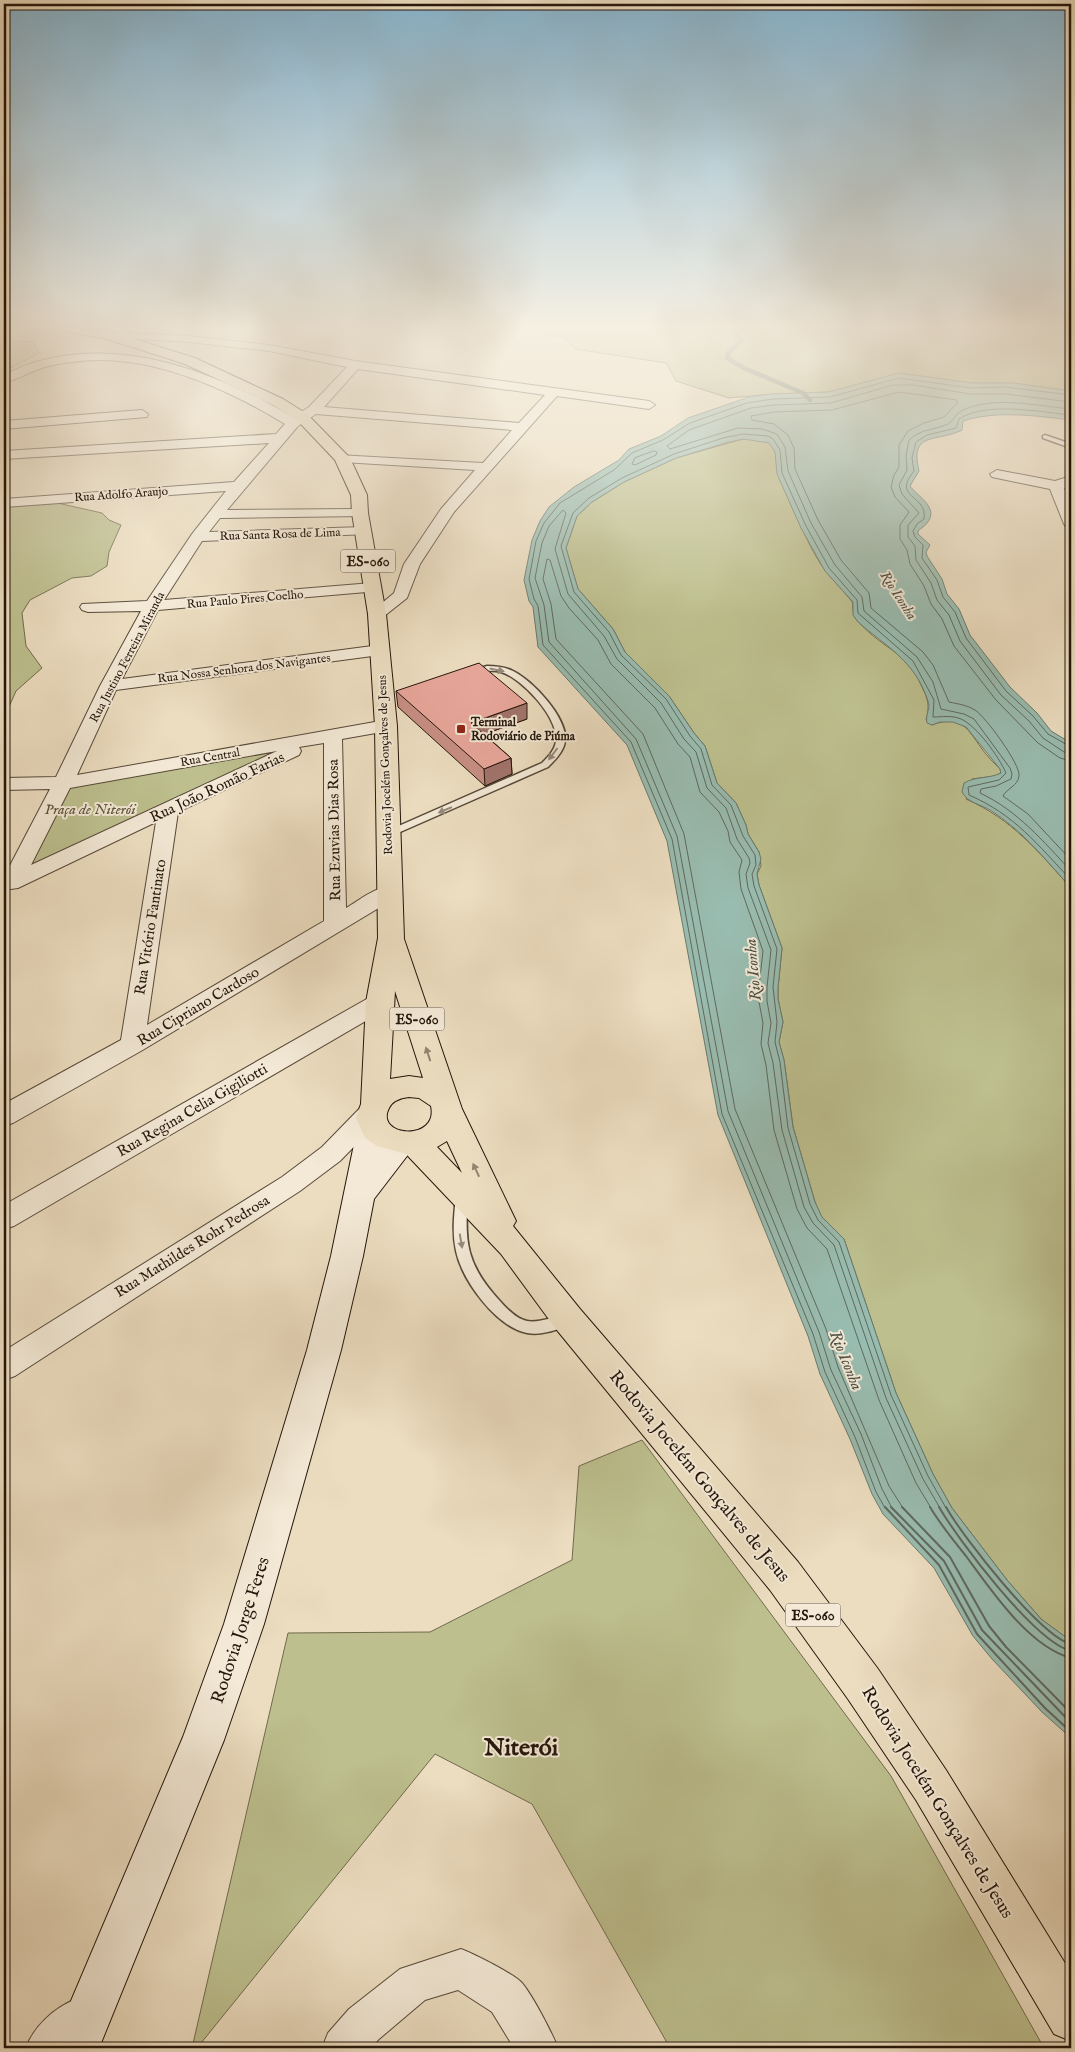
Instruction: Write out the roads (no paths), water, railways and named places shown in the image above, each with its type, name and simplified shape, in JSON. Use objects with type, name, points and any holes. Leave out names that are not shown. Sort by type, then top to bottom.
[{"type":"main road","name":"Rodovia Jocelém Gonçalves de Jesus","points":[[309,424],[342,458],[359,495],[387,696],[387,834],[391,938],[380,1002],[373,1114]]},
{"type":"main road","name":"Rodovia Jocelém Gonçalves de Jesus","points":[[391,938],[445,1105],[512,1245]]},
{"type":"main road","points":[[373,1114],[390,1091],[402,1087],[419,1086],[436,1093],[445,1105],[444,1125],[436,1134],[425,1140],[408,1143]]},
{"type":"main road","name":"ES-060","points":[[373,1114],[378,1133],[389,1140],[408,1143]]},
{"type":"main road","name":"Rodovia Jorge Feres","points":[[75,2048],[203,1740],[244,1624],[324,1350],[347,1256],[373,1114]]},
{"type":"main road","name":"Rodovia Jocelém Gonçalves de Jesus","points":[[408,1143],[462,1193],[512,1245],[568,1319],[784,1576],[863,1684],[931,1785],[1071,2017]]},
{"type":"main road","name":"Rodovia Jorge Feres","points":[[359,1196],[408,1143]]},
{"type":"street","points":[[4,425],[20,424]]},
{"type":"street","name":"Rua Justino Ferreira Miranda","points":[[7,884],[63,783],[109,686],[152,606],[197,537],[279,438],[295,424]]},
{"type":"street","points":[[451,424],[522,427]]},
{"type":"street","points":[[377,614],[401,595],[412,564],[448,509],[525,424]]},
{"type":"street","points":[[4,455],[279,438]]},
{"type":"street","points":[[342,458],[486,467]]},
{"type":"street","points":[[997,474],[1062,492]]},
{"type":"street","points":[[1062,492],[1071,479]]},
{"type":"street","name":"Rua Adolfo Araujo","points":[[4,503],[238,486]]},
{"type":"street","points":[[1062,492],[1071,524]]},
{"type":"street","name":"Rua Santa Rosa de Lima","points":[[216,514],[360,513]]},
{"type":"street","name":"Rua Santa Rosa de Lima","points":[[197,537],[364,531]]},
{"type":"street","name":"Rua Paulo Pires Coelho","points":[[88,607],[152,606],[372,588]]},
{"type":"street","name":"Rua Nossa Senhora dos Navigantes","points":[[109,686],[380,650]]},
{"type":"street","name":"Rua Central","points":[[4,784],[63,783],[386,726]]},
{"type":"street","name":"Rua João Romão Farias","points":[[7,884],[327,737]]},
{"type":"street","name":"Rua Ezuvias Dias Rosa","points":[[327,737],[335,923]]},
{"type":"street","name":"Rua Vitório Fantinato","points":[[132,1046],[168,809]]},
{"type":"street","name":"Rua Cipriano Cardoso","points":[[4,1116],[132,1046],[389,892]]},
{"type":"street","name":"Rua Regina Celia Gigiliotti","points":[[4,1218],[380,1002]]},
{"type":"street","name":"Rua Mathildes Rohr Pedrosa","points":[[4,1367],[291,1184],[331,1154],[373,1114]]},
{"type":"street","points":[[343,2048],[364,2024],[414,1982],[462,1969],[507,1997],[537,2048]]},
{"type":"street","points":[[47,2048],[96,2000]]},
{"type":"lane","points":[[1046,437],[1071,446]]},
{"type":"lane","points":[[387,834],[545,764],[557,752],[561,740],[558,725],[550,710],[522,680],[512,673],[492,668],[465,674]]},
{"type":"lane","points":[[462,1193],[459,1230],[464,1258],[485,1295],[502,1313],[524,1327],[551,1327],[568,1319]]},
{"type":"water","name":"Rio Iconha","points":[[679,424],[963,424],[962,430],[927,440],[918,449],[919,471],[910,486],[926,503],[931,512],[930,518],[918,531],[918,534],[930,545],[926,552],[927,556],[942,579],[947,594],[959,609],[970,635],[1010,687],[1037,713],[1051,731],[1071,743],[1071,888],[1013,827],[990,810],[971,801],[962,792],[964,783],[973,779],[996,775],[1001,773],[1000,769],[966,727],[953,722],[940,722],[932,725],[927,723],[929,704],[916,675],[899,656],[858,622],[853,615],[853,602],[825,571],[801,528],[777,474],[775,452],[769,443],[743,439],[676,458],[624,482],[592,502],[577,516],[566,548],[578,589],[613,629],[625,652],[669,696],[705,746],[717,783],[736,803],[748,834],[759,852],[761,859],[757,874],[759,885],[782,948],[778,999],[783,1022],[779,1042],[784,1060],[793,1127],[815,1202],[822,1217],[844,1239],[896,1393],[933,1474],[952,1508],[1007,1580],[1041,1619],[1071,1641],[1071,1738],[1042,1712],[973,1636],[934,1568],[883,1514],[872,1494],[850,1439],[820,1374],[808,1336],[718,1115],[667,841],[627,745],[538,647],[533,607],[529,601],[524,580],[532,540],[540,521],[549,507],[574,487],[619,460],[629,449],[661,436]]},
{"type":"place","name":"Terminal Rodoviário de Piúma","points":[[461,729]]},
{"type":"district","name":"Niterói","points":[[521,1747]]},
{"type":"park label","name":"Praça de Niterói","points":[[90,809]]}]
